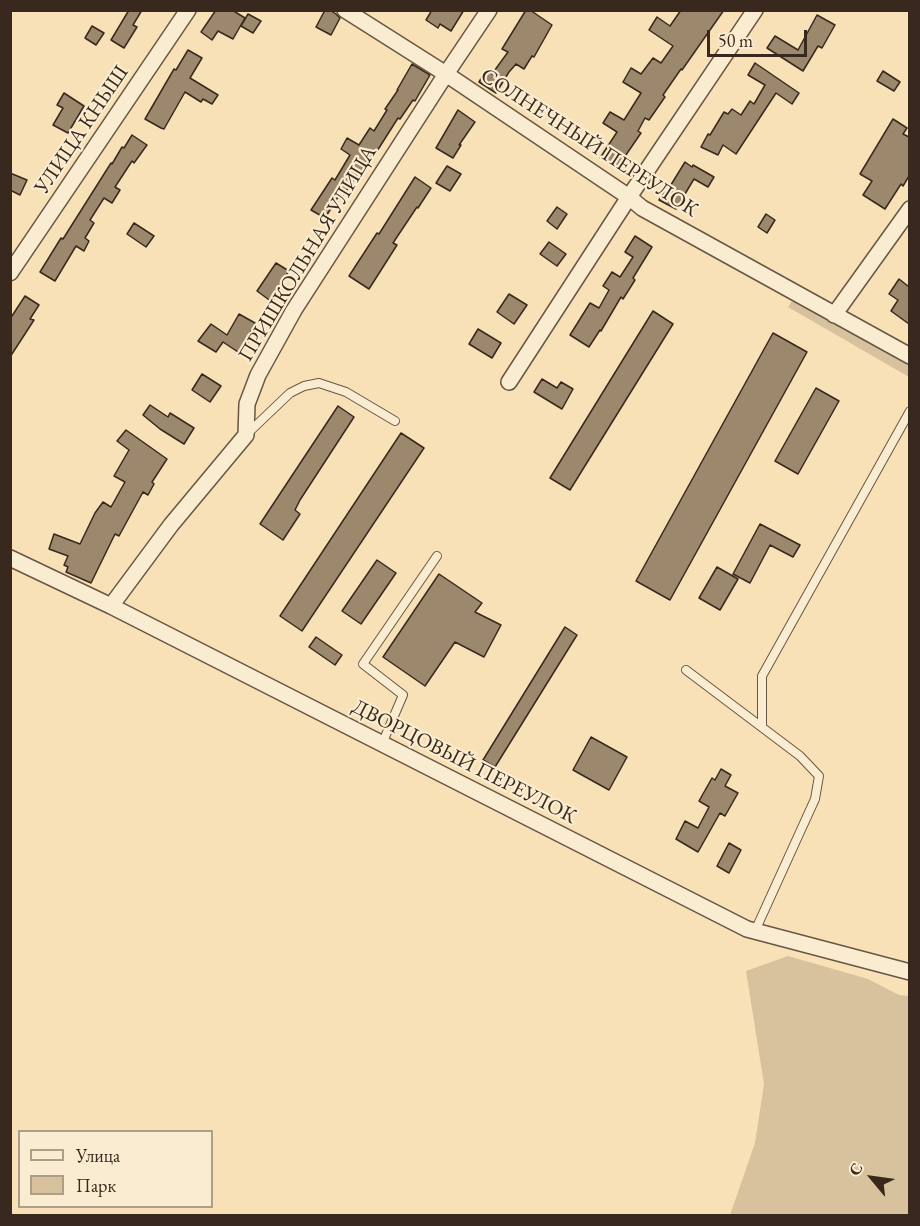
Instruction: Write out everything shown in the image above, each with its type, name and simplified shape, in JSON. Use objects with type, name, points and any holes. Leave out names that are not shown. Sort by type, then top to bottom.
[{"type":"street","name":"УЛИЦА КНЫШ","points":[[10,273],[188,10]]},
{"type":"street","name":"СОЛНЕЧНЫЙ ПЕРЕУЛОК","points":[[345,10],[446,74],[642,208],[909,356]]},
{"type":"street","name":"ПРИШКОЛЬНАЯ УЛИЦА","points":[[246,435],[247,404],[258,375],[294,310],[489,10]]},
{"type":"street","points":[[509,382],[629,197],[755,10]]},
{"type":"street","points":[[834,315],[909,209]]},
{"type":"street","points":[[111,606],[171,525],[246,435]]},
{"type":"street","name":"ДВОРЦОВЫЙ ПЕРЕУЛОК","points":[[10,558],[111,606],[747,929],[909,972]]},
{"type":"lane","points":[[246,435],[290,393],[304,386],[319,383],[346,392],[395,421]]},
{"type":"lane","points":[[762,728],[762,676],[909,411]]},
{"type":"lane","points":[[382,744],[403,695],[363,664],[437,556]]},
{"type":"lane","points":[[686,670],[800,756],[819,776],[815,799],[755,931]]},
{"type":"green space","points":[[797,294],[909,356],[909,377],[788,307]]},
{"type":"green space","points":[[788,956],[868,979],[899,995],[909,996],[909,1215],[730,1215],[755,1143],[764,1084],[746,971]]},
{"type":"building","points":[[129,10],[142,10],[133,25],[137,27],[124,48],[111,40]]},
{"type":"building","points":[[216,10],[232,10],[245,18],[233,39],[218,31],[212,40],[201,32]]},
{"type":"building","points":[[325,10],[330,10],[340,18],[331,35],[316,27]]},
{"type":"building","points":[[432,10],[464,10],[451,31],[440,24],[438,28],[426,20]]},
{"type":"building","points":[[526,10],[530,10],[552,25],[534,57],[532,56],[524,69],[516,64],[496,93],[479,82],[486,70],[492,74],[508,52],[502,49]]},
{"type":"building","points":[[681,10],[724,10],[663,95],[665,97],[649,120],[645,118],[638,131],[641,133],[617,168],[600,158],[617,132],[603,123],[610,112],[624,120],[641,93],[623,82],[631,68],[641,74],[653,58],[661,63],[673,46],[649,30],[657,17],[670,26]]},
{"type":"building","points":[[248,14],[261,21],[253,33],[241,26]]},
{"type":"building","points":[[817,15],[835,25],[822,48],[818,46],[803,71],[767,48],[775,36],[798,50]]},
{"type":"building","points":[[92,26],[104,33],[96,45],[85,38]]},
{"type":"building","points":[[188,50],[202,58],[190,78],[218,95],[212,104],[203,99],[201,102],[185,92],[164,129],[145,119],[174,69],[176,70]]},
{"type":"building","points":[[755,63],[799,93],[792,104],[776,93],[736,154],[723,145],[718,155],[701,147],[724,112],[728,114],[732,109],[741,115],[750,101],[754,104],[765,85],[748,75]]},
{"type":"building","points":[[412,64],[430,75],[415,101],[413,100],[400,119],[398,118],[372,159],[369,157],[360,174],[358,173],[341,199],[338,197],[325,218],[311,210],[332,178],[335,180],[350,155],[341,149],[347,138],[359,145],[370,128],[374,131]]},
{"type":"building","points":[[883,71],[900,82],[894,91],[877,81]]},
{"type":"building","points":[[64,93],[84,106],[68,133],[53,125],[63,108],[57,105]]},
{"type":"building","points":[[458,110],[475,122],[453,158],[436,148]]},
{"type":"building","points":[[893,119],[907,128],[903,134],[909,137],[909,176],[885,209],[863,195],[872,181],[860,174]]},
{"type":"building","points":[[132,135],[147,145],[134,163],[132,161],[115,187],[120,190],[112,203],[104,198],[90,220],[94,223],[85,238],[89,241],[84,251],[76,246],[55,281],[40,272],[111,163]]},
{"type":"building","points":[[685,162],[714,177],[708,187],[694,179],[676,209],[659,200]]},
{"type":"building","points":[[447,166],[461,174],[450,191],[436,183]]},
{"type":"building","points":[[10,173],[27,180],[20,195],[10,190]]},
{"type":"building","points":[[415,177],[431,188],[393,243],[397,245],[369,289],[349,276]]},
{"type":"building","points":[[557,207],[567,214],[557,229],[547,221]]},
{"type":"building","points":[[766,214],[775,220],[767,233],[758,227]]},
{"type":"building","points":[[134,223],[154,236],[146,247],[127,234]]},
{"type":"building","points":[[635,236],[652,247],[633,278],[635,280],[623,299],[621,297],[589,347],[570,335],[590,303],[599,308],[609,290],[603,286],[612,272],[620,277],[633,257],[625,252]]},
{"type":"building","points":[[549,242],[566,254],[557,266],[540,254]]},
{"type":"building","points":[[276,263],[289,271],[281,283],[284,285],[272,302],[257,291]]},
{"type":"building","points":[[899,279],[908,286],[909,284],[909,324],[891,311],[898,300],[889,294]]},
{"type":"building","points":[[509,294],[527,305],[514,324],[497,312]]},
{"type":"building","points":[[25,296],[39,305],[30,319],[34,320],[10,357],[10,319]]},
{"type":"building","points":[[653,311],[673,324],[570,490],[550,478]]},
{"type":"building","points":[[239,314],[255,323],[241,354],[223,342],[216,352],[198,341],[211,324],[227,335]]},
{"type":"building","points":[[478,329],[501,343],[492,358],[469,344]]},
{"type":"building","points":[[773,333],[807,352],[670,600],[636,581]]},
{"type":"building","points":[[202,374],[221,386],[210,402],[192,390]]},
{"type":"building","points":[[542,379],[557,388],[561,382],[573,389],[562,409],[534,392]]},
{"type":"building","points":[[816,388],[839,401],[798,474],[775,461]]},
{"type":"building","points":[[150,405],[168,417],[170,413],[194,428],[184,444],[143,415]]},
{"type":"building","points":[[338,406],[354,417],[300,500],[295,510],[300,514],[283,540],[260,524]]},
{"type":"building","points":[[126,430],[167,459],[152,482],[154,484],[148,495],[143,492],[119,536],[115,534],[91,583],[66,572],[68,567],[64,565],[68,556],[49,549],[54,534],[80,544],[103,502],[111,507],[125,482],[114,476],[129,450],[117,441]]},
{"type":"building","points":[[401,433],[424,448],[302,631],[280,616]]},
{"type":"building","points":[[760,524],[800,545],[793,557],[770,545],[750,583],[733,574]]},
{"type":"building","points":[[377,560],[396,573],[361,624],[342,611]]},
{"type":"building","points":[[717,567],[738,579],[720,610],[699,598]]},
{"type":"building","points":[[439,574],[482,603],[475,612],[501,625],[484,657],[455,642],[425,686],[383,657]]},
{"type":"building","points":[[565,627],[577,635],[495,767],[483,760]]},
{"type":"building","points":[[316,637],[342,655],[335,665],[309,647]]},
{"type":"building","points":[[591,737],[627,757],[609,790],[573,770]]},
{"type":"building","points":[[721,769],[731,775],[725,786],[738,793],[725,816],[720,813],[698,852],[676,839],[685,821],[698,828],[709,807],[699,801],[712,778],[715,780]]},
{"type":"building","points":[[729,843],[741,850],[729,873],[717,866]]}]
